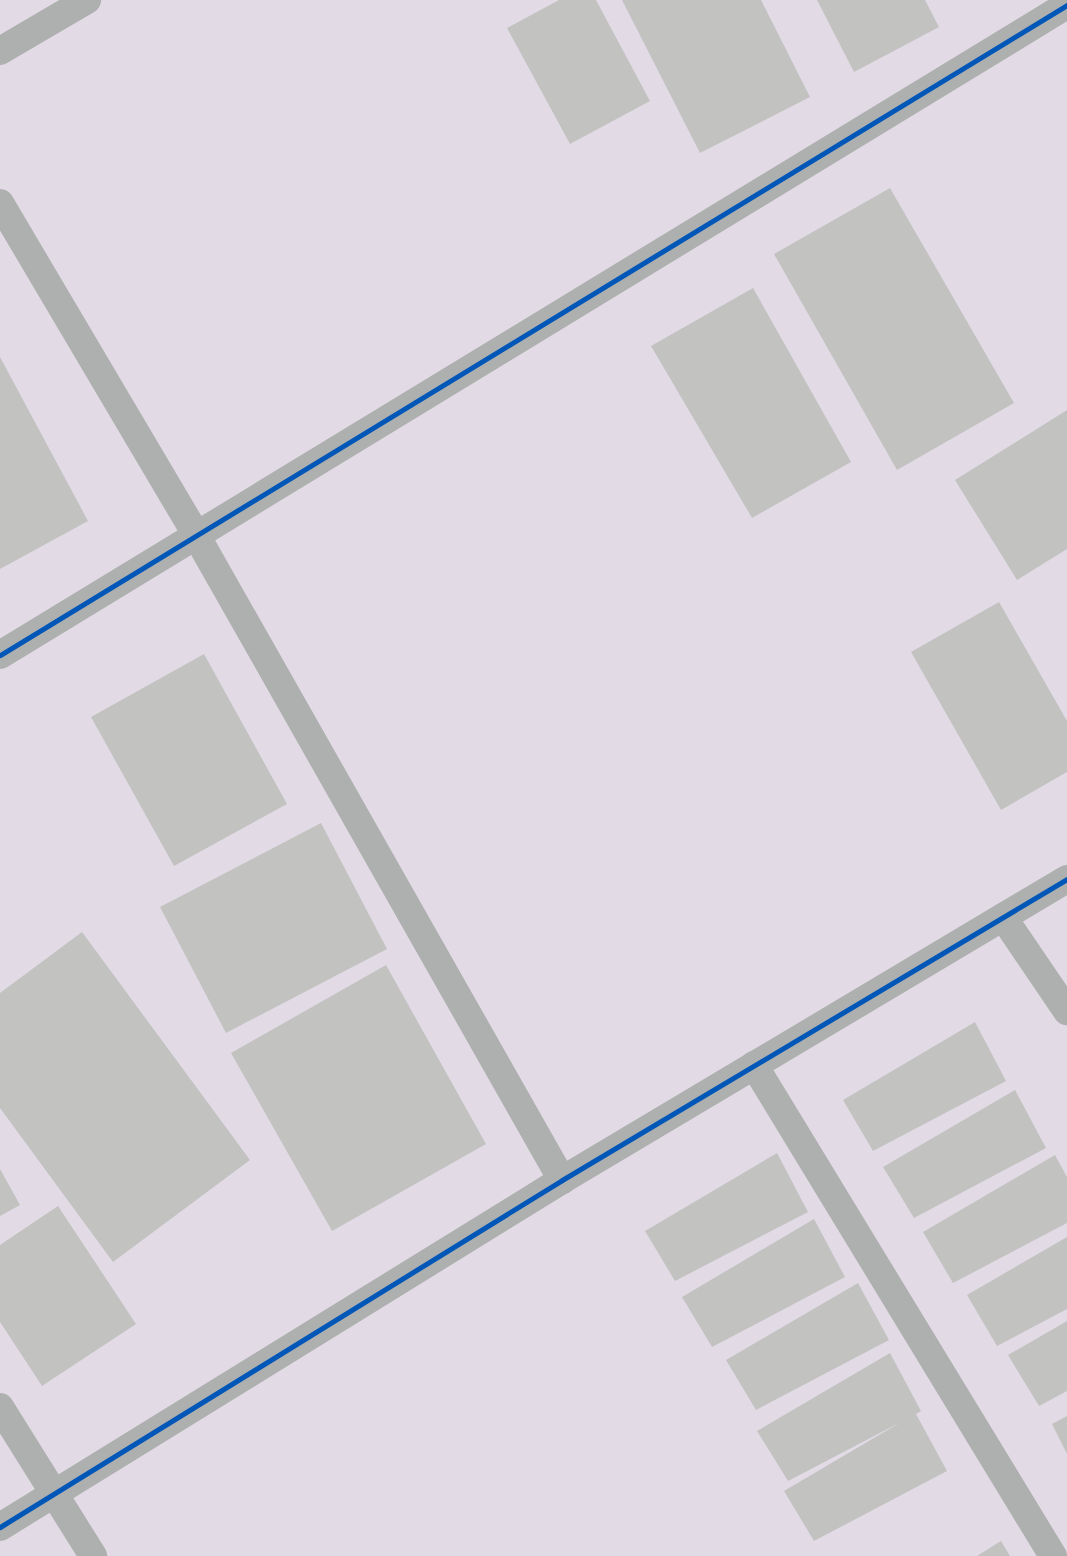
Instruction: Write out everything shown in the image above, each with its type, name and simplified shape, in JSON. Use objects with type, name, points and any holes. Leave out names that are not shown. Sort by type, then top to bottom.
[{"type":"street","points":[[0,51],[87,0]]},
{"type":"street","points":[[0,655],[1067,5]]},
{"type":"street","points":[[0,203],[196,535],[562,1180]]},
{"type":"street","points":[[0,1527],[562,1180],[1067,879]]},
{"type":"street","points":[[1003,918],[1067,1011]]},
{"type":"street","points":[[754,1065],[1054,1556]]},
{"type":"street","points":[[0,1407],[93,1556]]},
{"type":"shaded area","points":[[0,0],[1067,0],[1067,1556],[0,1556]]},
{"type":"building","points":[[559,0],[596,0],[650,101],[570,144],[507,28]]},
{"type":"building","points":[[622,0],[761,0],[810,97],[700,153]]},
{"type":"building","points":[[817,0],[925,0],[939,27],[854,72]]},
{"type":"building","points":[[890,188],[1014,403],[897,470],[774,254]]},
{"type":"building","points":[[753,288],[851,462],[752,518],[651,346]]},
{"type":"building","points":[[0,357],[88,521],[0,569]]},
{"type":"building","points":[[1067,410],[1067,549],[1017,580],[955,480]]},
{"type":"building","points":[[999,602],[1067,721],[1067,772],[1001,810],[911,652]]},
{"type":"building","points":[[204,654],[287,804],[174,866],[91,717]]},
{"type":"building","points":[[321,823],[387,949],[226,1033],[160,907]]},
{"type":"building","points":[[82,932],[250,1160],[113,1262],[0,1108],[0,993]]},
{"type":"building","points":[[386,965],[486,1144],[332,1231],[231,1053]]},
{"type":"building","points":[[975,1022],[1006,1081],[873,1151],[843,1100]]},
{"type":"building","points":[[1015,1090],[1046,1148],[914,1218],[883,1167]]},
{"type":"building","points":[[777,1153],[808,1212],[675,1281],[645,1231]]},
{"type":"building","points":[[1055,1155],[1067,1177],[1067,1223],[953,1283],[923,1232]]},
{"type":"building","points":[[0,1169],[20,1205],[0,1216]]},
{"type":"building","points":[[58,1206],[136,1324],[42,1386],[0,1322],[0,1245]]},
{"type":"building","points":[[814,1219],[845,1277],[712,1347],[682,1297]]},
{"type":"building","points":[[1067,1237],[1067,1309],[997,1346],[967,1295]]},
{"type":"building","points":[[858,1283],[889,1340],[756,1410],[726,1360]]},
{"type":"building","points":[[1067,1321],[1067,1391],[1039,1406],[1008,1355]]},
{"type":"building","points":[[890,1353],[921,1411],[916,1414],[947,1471],[814,1541],[784,1491],[901,1422],[788,1481],[757,1431]]},
{"type":"building","points":[[1067,1416],[1067,1454],[1052,1424]]},
{"type":"building","points":[[1001,1541],[1010,1556],[977,1556]]},
{"type":"cycle path","points":[[0,655],[1067,5]]},
{"type":"cycle path","points":[[0,1527],[562,1180],[1067,879]]}]
